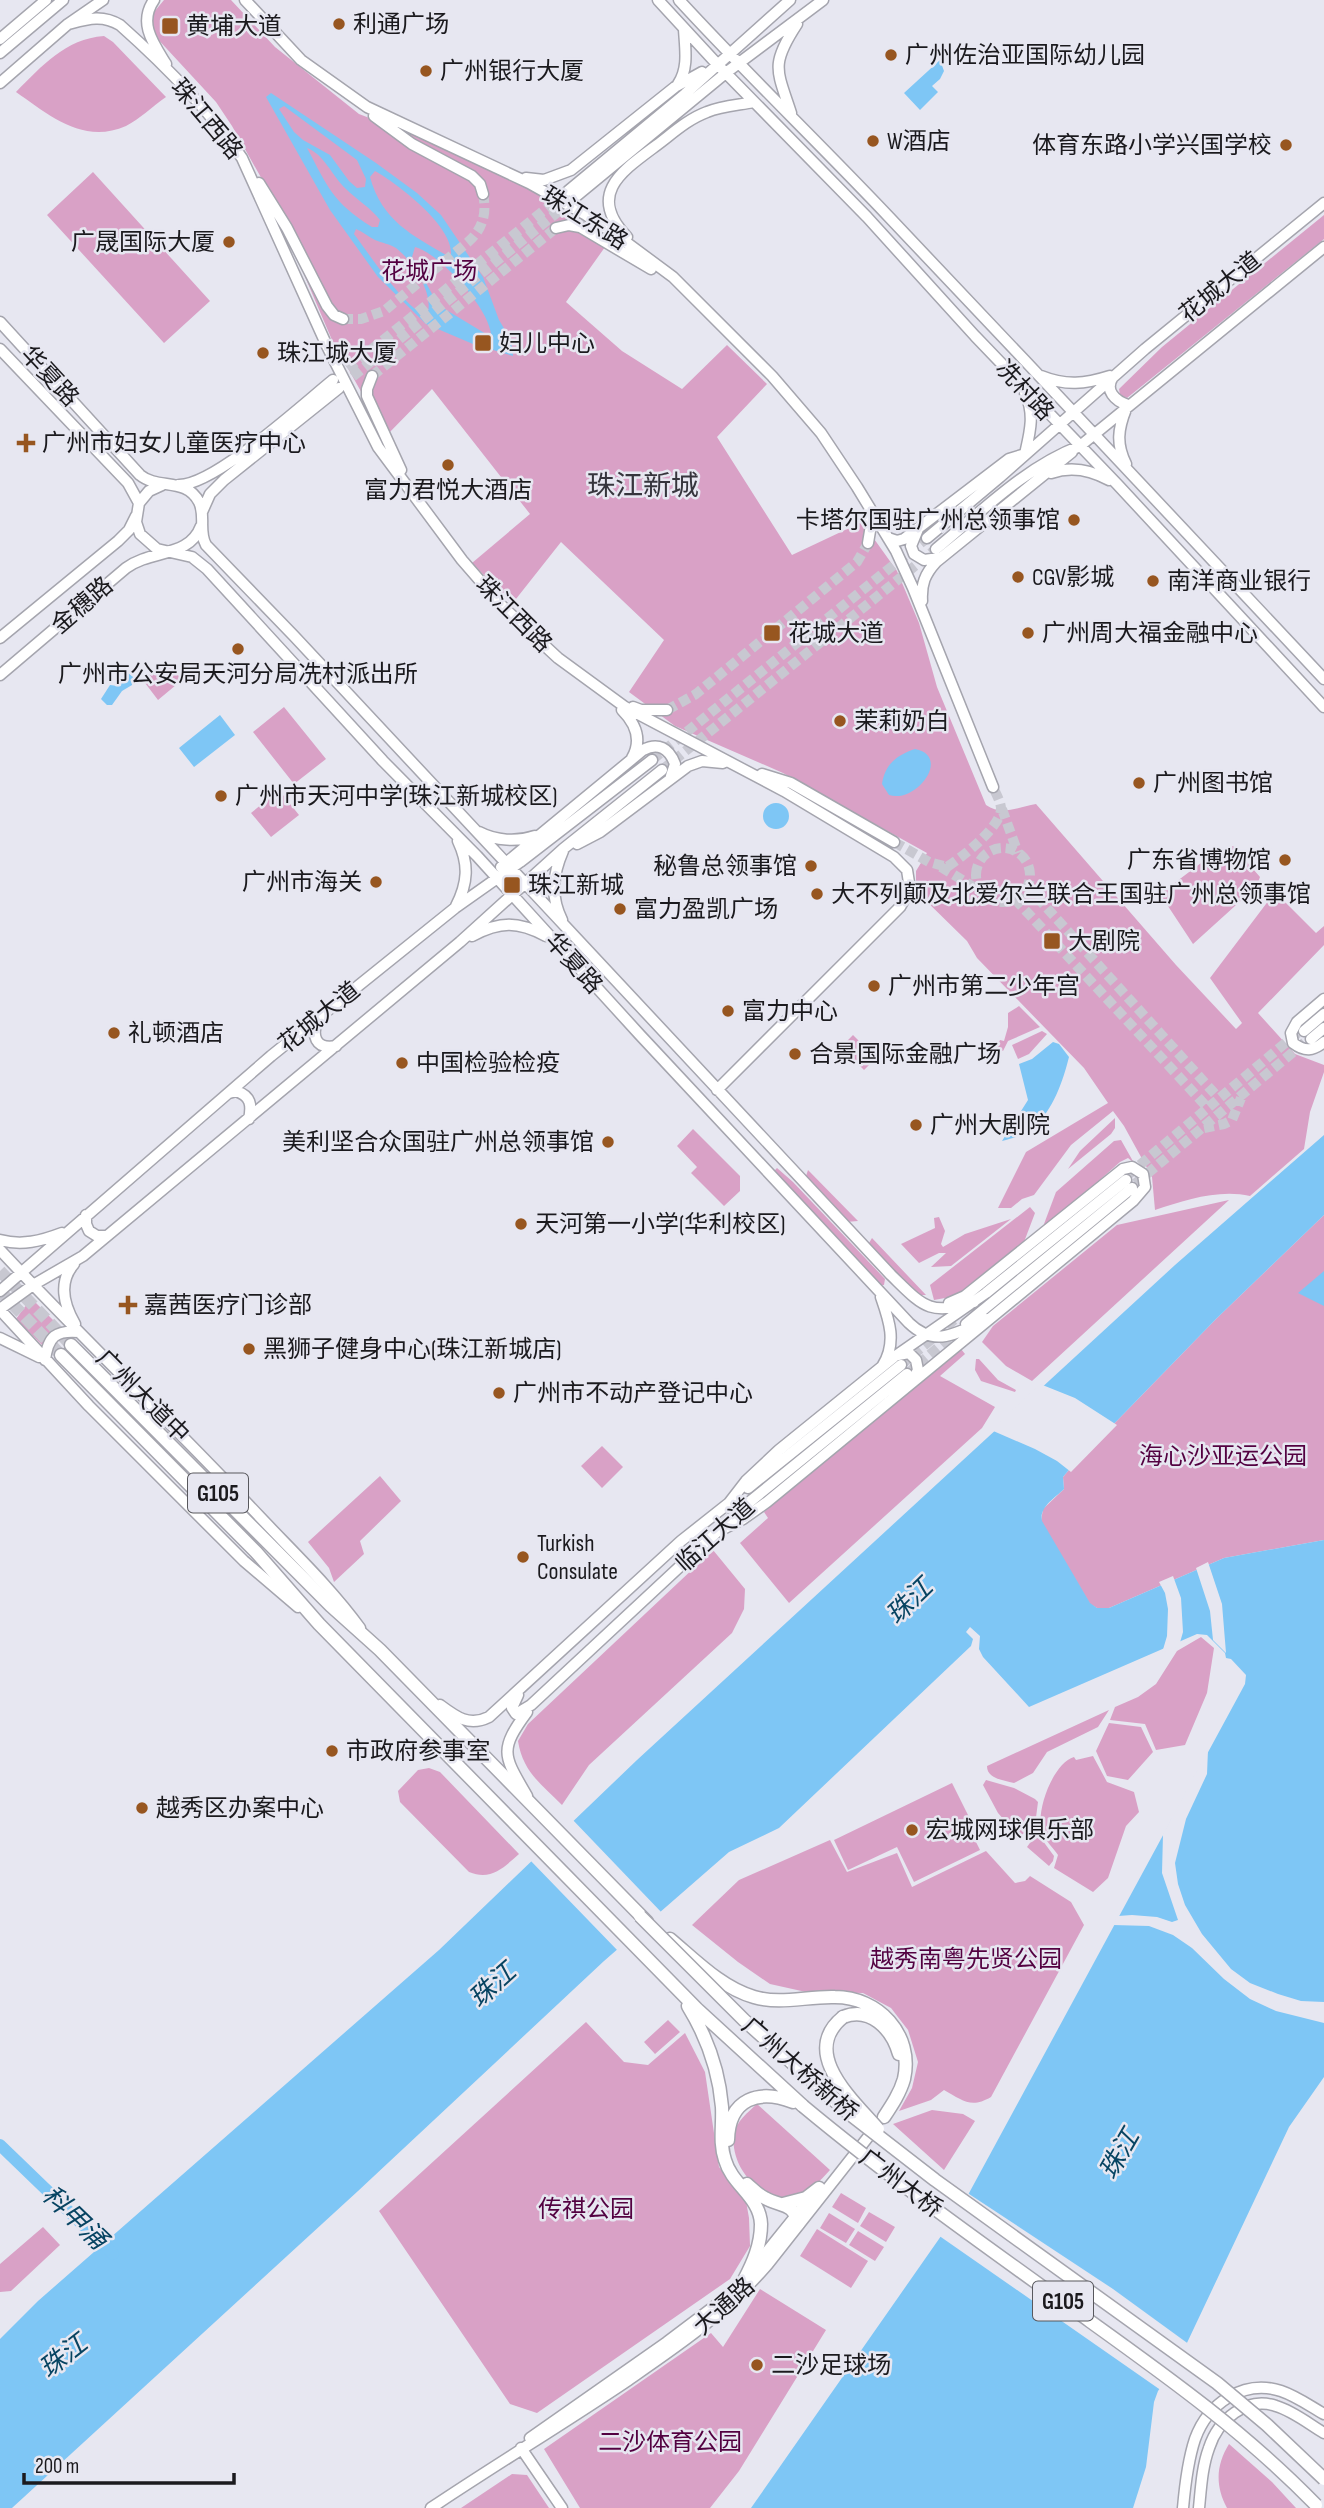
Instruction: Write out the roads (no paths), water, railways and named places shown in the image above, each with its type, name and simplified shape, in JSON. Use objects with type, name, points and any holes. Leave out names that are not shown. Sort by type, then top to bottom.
[{"type":"highway","name":"广州大道中","points":[[517,1825],[319,1624],[256,1552],[66,1350],[331,1606],[368,1638],[534,1808]]},
{"type":"highway","name":"广州大桥新桥","points":[[534,1808],[769,2043],[831,2098],[894,2148],[1217,2383],[1267,2425],[1324,2479]]},
{"type":"highway","name":"广州大桥","points":[[517,1825],[674,1986],[746,2056],[803,2106],[904,2186],[1209,2406],[1268,2457],[1317,2507]]},
{"type":"highway","points":[[640,1916],[720,1979],[746,1994],[783,2001],[834,1996],[864,2002],[876,2009],[894,2026],[904,2044],[906,2056],[903,2082],[883,2115]]},
{"type":"highway","points":[[674,1986],[697,2022],[709,2049],[720,2093],[723,2154],[730,2172],[746,2187],[768,2200],[783,2204],[806,2198],[819,2188]]},
{"type":"highway","points":[[883,2115],[899,2079],[898,2050],[878,2021],[860,2014],[843,2017],[828,2035],[825,2053],[828,2062],[845,2089],[894,2148]]},
{"type":"highway","points":[[744,2280],[755,2259],[761,2224],[756,2207],[733,2166],[728,2151],[730,2124],[741,2106],[750,2098],[766,2095],[803,2106]]},
{"type":"highway","points":[[783,2204],[797,2219]]},
{"type":"main road","points":[[0,39],[46,0]]},
{"type":"main road","points":[[0,53],[63,0]]},
{"type":"main road","points":[[0,83],[95,0]]},
{"type":"main road","points":[[68,24],[103,0]]},
{"type":"main road","points":[[154,0],[147,15],[147,29],[174,78]]},
{"type":"main road","name":"珠江东路","points":[[245,0],[301,60],[367,107],[512,175],[586,215],[645,257],[673,277],[772,376],[814,425],[888,538],[913,588],[993,787]]},
{"type":"main road","points":[[658,0],[717,64]]},
{"type":"main road","points":[[679,0],[729,54]]},
{"type":"main road","points":[[790,0],[571,194],[823,0]]},
{"type":"main road","points":[[792,116],[779,74],[778,59],[782,47],[801,17]]},
{"type":"main road","name":"珠江西路","points":[[68,24],[98,18],[113,20],[213,118],[242,158],[378,447],[462,561],[502,606],[558,658],[612,699],[784,791],[894,857],[907,870],[910,889],[905,900],[717,1090]]},
{"type":"main road","points":[[676,87],[683,76],[686,56],[684,29]]},
{"type":"main road","name":"冼村路","points":[[729,54],[792,116],[1095,434],[1324,679]]},
{"type":"main road","points":[[512,175],[544,180],[571,170],[676,87],[717,64]]},
{"type":"main road","name":"冼村路","points":[[717,64],[867,217],[1324,707]]},
{"type":"main road","points":[[336,86],[412,144],[472,176],[480,184],[483,194]]},
{"type":"main road","points":[[645,257],[618,228],[610,214],[608,204],[613,183],[629,166],[696,117],[717,108],[754,102]]},
{"type":"main road","points":[[242,158],[280,215],[327,306],[334,315],[343,318]]},
{"type":"main road","name":"花城大道","points":[[927,538],[1115,374],[1324,203]]},
{"type":"main road","points":[[556,228],[569,225],[586,230],[679,286],[699,303]]},
{"type":"main road","name":"花城大道","points":[[939,553],[1028,474],[1058,454],[1080,446],[1324,247]]},
{"type":"main road","name":"华夏路","points":[[0,323],[129,464],[144,478],[162,485]]},
{"type":"main road","name":"华夏路","points":[[0,349],[118,473],[132,489],[139,503]]},
{"type":"main road","points":[[888,538],[900,541],[1009,459],[1025,454],[1032,410],[1021,384],[1031,383],[1035,374],[1055,381],[1077,384],[1115,374]]},
{"type":"main road","points":[[1042,477],[1055,471],[1076,469],[1090,471],[1117,484],[1122,475],[1130,472],[1119,442],[1119,429],[1128,405],[1118,401],[1111,391],[1110,381],[1115,374]]},
{"type":"main road","points":[[372,376],[367,396],[413,496]]},
{"type":"main road","points":[[136,516],[139,503],[149,491],[162,485],[199,481],[221,469],[336,384],[223,480],[210,494],[202,512],[201,526],[189,544],[173,551]]},
{"type":"main road","points":[[919,528],[911,546],[914,554],[924,560],[939,553],[1080,446]]},
{"type":"main road","points":[[118,473],[129,464]]},
{"type":"main road","points":[[177,485],[192,492],[202,512]]},
{"type":"main road","points":[[868,505],[871,524],[868,543]]},
{"type":"main road","name":"华夏路","points":[[136,516],[140,534],[157,549],[192,557],[207,569],[513,895],[878,1291],[917,1330],[926,1335]]},
{"type":"main road","name":"金穗路","points":[[0,638],[118,541],[129,530],[136,516]]},
{"type":"main road","name":"华夏路","points":[[201,526],[203,540],[212,552],[294,636],[891,1275],[926,1306],[938,1310],[960,1307],[981,1311]]},
{"type":"main road","name":"金穗路","points":[[0,675],[134,563],[142,558],[173,551]]},
{"type":"main road","points":[[922,613],[922,582],[939,553]]},
{"type":"main road","points":[[612,699],[641,710],[667,710]]},
{"type":"main road","points":[[612,699],[636,727],[636,748],[631,759]]},
{"type":"main road","points":[[508,866],[544,832],[649,747],[663,747],[670,752],[675,764],[666,774]]},
{"type":"main road","points":[[495,876],[652,760]]},
{"type":"main road","name":"花城大道","points":[[33,1285],[83,1256],[460,942],[563,849],[600,832],[666,774],[702,761],[711,760],[737,766]]},
{"type":"main road","points":[[737,766],[791,783],[894,842]]},
{"type":"main road","points":[[455,908],[463,892],[467,868],[456,836],[466,832],[470,825],[488,836],[502,839],[526,839],[544,832]]},
{"type":"main road","points":[[460,942],[493,926],[520,924],[553,940],[556,929],[567,928],[557,908],[554,886],[555,873],[563,849]]},
{"type":"main road","name":"花城大道","points":[[0,1291],[227,1094],[495,876]]},
{"type":"main road","points":[[1324,999],[1297,1022],[1291,1033],[1293,1043],[1304,1050],[1314,1049],[1324,1042]]},
{"type":"main road","points":[[1324,1014],[1308,1035],[1324,1028]]},
{"type":"main road","points":[[318,1018],[313,1029],[314,1038],[320,1045],[338,1045]]},
{"type":"main road","points":[[227,1094],[236,1091],[244,1093],[250,1100],[249,1119]]},
{"type":"main road","points":[[903,1370],[926,1335],[981,1311],[1140,1194],[1146,1182],[1140,1170],[1132,1167],[1123,1169],[961,1299],[944,1304],[928,1304],[913,1296]]},
{"type":"main road","points":[[946,1336],[959,1330],[1129,1184]]},
{"type":"main road","points":[[86,1215],[89,1231],[97,1236],[107,1236]]},
{"type":"main road","points":[[0,1240],[29,1243],[68,1231]]},
{"type":"main road","name":"广州大道中","points":[[0,1250],[210,1464],[349,1612],[368,1638]]},
{"type":"main road","points":[[79,1332],[66,1307],[64,1288],[68,1270],[83,1256]]},
{"type":"main road","points":[[878,1291],[884,1293],[891,1290],[894,1283],[891,1275]]},
{"type":"main road","points":[[0,1291],[33,1285]]},
{"type":"main road","points":[[0,1310],[33,1285]]},
{"type":"main road","points":[[729,1503],[746,1481],[779,1450],[881,1367],[887,1359],[892,1334],[878,1291]]},
{"type":"main road","points":[[0,1298],[35,1297],[49,1302]]},
{"type":"main road","name":"广州大道中","points":[[0,1310],[45,1360],[244,1560],[319,1624]]},
{"type":"main road","points":[[881,1367],[903,1370],[960,1342],[981,1311]]},
{"type":"main road","points":[[960,1342],[981,1311]]},
{"type":"main road","points":[[926,1335],[946,1336],[971,1326]]},
{"type":"main road","points":[[0,1338],[45,1360],[48,1345],[56,1335],[67,1331],[79,1332]]},
{"type":"main road","name":"临江大道","points":[[424,1694],[462,1720],[476,1721],[489,1717],[681,1541],[903,1370]]},
{"type":"main road","name":"临江大道","points":[[534,1808],[512,1770],[506,1749],[509,1738],[531,1705],[717,1532],[743,1519],[767,1502],[903,1370]]},
{"type":"main road","points":[[523,1687],[513,1703],[513,1712],[520,1714],[531,1705]]},
{"type":"main road","name":"大通路","points":[[431,2508],[521,2448],[547,2434],[703,2328],[750,2285],[819,2188],[883,2115]]},
{"type":"main road","name":"大通路","points":[[521,2448],[534,2434],[699,2319],[744,2280],[883,2115]]},
{"type":"main road","points":[[1183,2508],[1195,2440],[1200,2427],[1232,2394],[1255,2387],[1281,2391],[1324,2414]]},
{"type":"main road","points":[[1199,2508],[1208,2448],[1225,2421],[1246,2405],[1264,2403],[1285,2410],[1324,2433]]},
{"type":"main road","points":[[521,2448],[562,2508]]},
{"type":"water","points":[[940,60],[944,71],[932,86],[938,92],[920,110],[904,93]]},
{"type":"water","points":[[271,93],[376,163],[417,193],[441,215],[483,277],[499,320],[511,340],[513,356],[473,344],[426,324],[378,277],[330,210],[266,97]],"holes":[[[284,106],[357,160],[366,179],[365,187],[357,188],[330,155],[294,132],[279,109]],[[307,148],[318,155],[341,184],[380,220],[378,227],[372,227],[348,210],[326,184]],[[375,171],[422,207],[443,231],[451,254],[448,256],[422,241],[390,216],[375,192],[370,177]],[[356,229],[403,254],[425,288],[429,307],[427,315],[409,304],[354,234]],[[415,247],[438,260],[463,285],[483,314],[491,337],[438,305],[412,257]]]},
{"type":"water","points":[[128,673],[133,677],[132,685],[122,691],[112,705],[107,705],[101,699],[110,685],[118,686],[121,677]]},
{"type":"water","points":[[220,715],[235,735],[194,767],[179,748]]},
{"type":"water","points":[[915,749],[926,753],[930,760],[926,778],[910,793],[889,795],[882,784],[886,771],[897,757]]},
{"type":"water","points":[[776,803],[785,807],[789,816],[785,825],[776,829],[767,825],[763,816],[767,807]]},
{"type":"water","points":[[1053,1042],[1059,1044],[1069,1057],[1052,1104],[1030,1130],[1002,1141],[1028,1100],[1019,1064],[1032,1059]]},
{"type":"water","name":"珠江","points":[[1324,1135],[1324,1215],[1216,1319],[1068,1471],[1063,1477],[1064,1489],[1048,1503],[1042,1516],[1042,1521],[1090,1603],[1097,1608],[1109,1608],[1224,1558],[1324,1540],[1324,2077],[1289,2127],[1177,2364],[1158,2391],[1154,2402],[1146,2467],[1133,2508],[751,2508],[962,2206],[1245,1684],[1246,1675],[1231,1659],[1226,1658],[1225,1653],[1207,1635],[1197,1634],[1029,1707],[983,1657],[979,1649],[980,1636],[970,1627],[966,1632],[973,1639],[971,1646],[779,1828],[729,1852],[604,1961],[12,2508],[0,2508],[0,2339],[38,2301],[439,1950],[637,1760],[1175,1265]]},
{"type":"water","points":[[1324,1271],[1324,1306],[1298,1293]]},
{"type":"waterway","name":"科甲涌","points":[[0,2145],[113,2254]]},
{"type":"tunnel","points":[[336,378],[568,191]]},
{"type":"tunnel","points":[[343,319],[361,319],[384,311],[468,242],[483,220],[483,194]]},
{"type":"tunnel","points":[[341,386],[574,199]]},
{"type":"tunnel","points":[[372,376],[556,228]]},
{"type":"tunnel","points":[[652,760],[927,538]]},
{"type":"tunnel","points":[[667,710],[696,694],[857,562],[868,543]]},
{"type":"tunnel","points":[[662,770],[936,549]]},
{"type":"tunnel","points":[[894,842],[929,862],[947,867],[995,824],[1001,806],[993,787]]},
{"type":"tunnel","points":[[1002,809],[1018,853]]},
{"type":"tunnel","points":[[1003,848],[1022,856],[1030,875],[1022,894],[1003,902],[984,894],[976,875],[984,856],[1003,848]]},
{"type":"tunnel","points":[[941,867],[980,891]]},
{"type":"tunnel","points":[[1027,886],[1215,1094]]},
{"type":"tunnel","points":[[1015,899],[1205,1105]]},
{"type":"tunnel","points":[[1117,1184],[1308,1024]]},
{"type":"tunnel","points":[[1124,1193],[1316,1033]]},
{"type":"tunnel","points":[[1204,1128],[1232,1120],[1241,1098]]},
{"type":"tunnel","points":[[0,1271],[71,1345]]},
{"type":"tunnel","points":[[0,1291],[61,1355]]},
{"type":"tunnel","points":[[901,1365],[954,1320]]},
{"type":"tunnel","points":[[907,1374],[955,1333]]},
{"type":"place","name":"利通广场","points":[[339,24]]},
{"type":"place","name":"黄埔大道","points":[[170,26]]},
{"type":"place","name":"广州佐治亚国际幼儿园","points":[[891,55]]},
{"type":"place","name":"广州银行大厦","points":[[426,71]]},
{"type":"place","name":"W酒店","points":[[873,141]]},
{"type":"place","name":"体育东路小学兴国学校","points":[[1286,145]]},
{"type":"place","name":"广晟国际大厦","points":[[229,242]]},
{"type":"place","name":"妇儿中心","points":[[483,343]]},
{"type":"place","name":"珠江城大厦","points":[[263,353]]},
{"type":"place","name":"广州市妇女儿童医疗中心","points":[[26,443]]},
{"type":"place","name":"富力君悦大酒店","points":[[448,465]]},
{"type":"place","name":"卡塔尔国驻广州总领事馆","points":[[1074,520]]},
{"type":"place","name":"CGV影城","points":[[1018,577]]},
{"type":"place","name":"南洋商业银行","points":[[1153,581]]},
{"type":"place","name":"花城大道","points":[[772,633]]},
{"type":"place","name":"广州周大福金融中心","points":[[1028,633]]},
{"type":"place","name":"广州市公安局天河分局冼村派出所","points":[[238,649]]},
{"type":"place","name":"茉莉奶白","points":[[840,721]]},
{"type":"place","name":"广州图书馆","points":[[1139,783]]},
{"type":"place","name":"广州市天河中学(珠江新城校区)","points":[[221,796]]},
{"type":"place","name":"广东省博物馆","points":[[1285,860]]},
{"type":"place","name":"秘鲁总领事馆","points":[[811,866]]},
{"type":"place","name":"广州市海关","points":[[376,882]]},
{"type":"place","name":"珠江新城","points":[[512,885]]},
{"type":"place","name":"大不列颠及北爱尔兰联合王国驻广州总领事馆","points":[[817,894]]},
{"type":"place","name":"富力盈凯广场","points":[[620,909]]},
{"type":"place","name":"大剧院","points":[[1052,941]]},
{"type":"place","name":"广州市第二少年宫","points":[[874,986]]},
{"type":"place","name":"富力中心","points":[[728,1011]]},
{"type":"place","name":"礼顿酒店","points":[[114,1033]]},
{"type":"place","name":"合景国际金融广场","points":[[795,1054]]},
{"type":"place","name":"中国检验检疫","points":[[402,1063]]},
{"type":"place","name":"广州大剧院","points":[[916,1125]]},
{"type":"place","name":"美利坚合众国驻广州总领事馆","points":[[608,1142]]},
{"type":"place","name":"天河第一小学(华利校区)","points":[[521,1224]]},
{"type":"place","name":"嘉茜医疗门诊部","points":[[128,1305]]},
{"type":"place","name":"黑狮子健身中心(珠江新城店)","points":[[249,1349]]},
{"type":"place","name":"广州市不动产登记中心","points":[[499,1393]]},
{"type":"place","name":"Turkish Consulate","points":[[523,1557]]},
{"type":"place","name":"市政府参事室","points":[[332,1751]]},
{"type":"place","name":"越秀区办案中心","points":[[142,1808]]},
{"type":"place","name":"宏城网球俱乐部","points":[[912,1830]]},
{"type":"place","name":"二沙足球场","points":[[757,2365]]},
{"type":"district","name":"珠江新城","points":[[643,485]]},
{"type":"park label","name":"花城广场","points":[[429,271]]},
{"type":"park label","name":"海心沙亚运公园","points":[[1223,1456]]},
{"type":"park label","name":"越秀南粤先贤公园","points":[[966,1959]]},
{"type":"park label","name":"传祺公园","points":[[586,2209]]},
{"type":"park label","name":"二沙体育公园","points":[[670,2442]]}]
